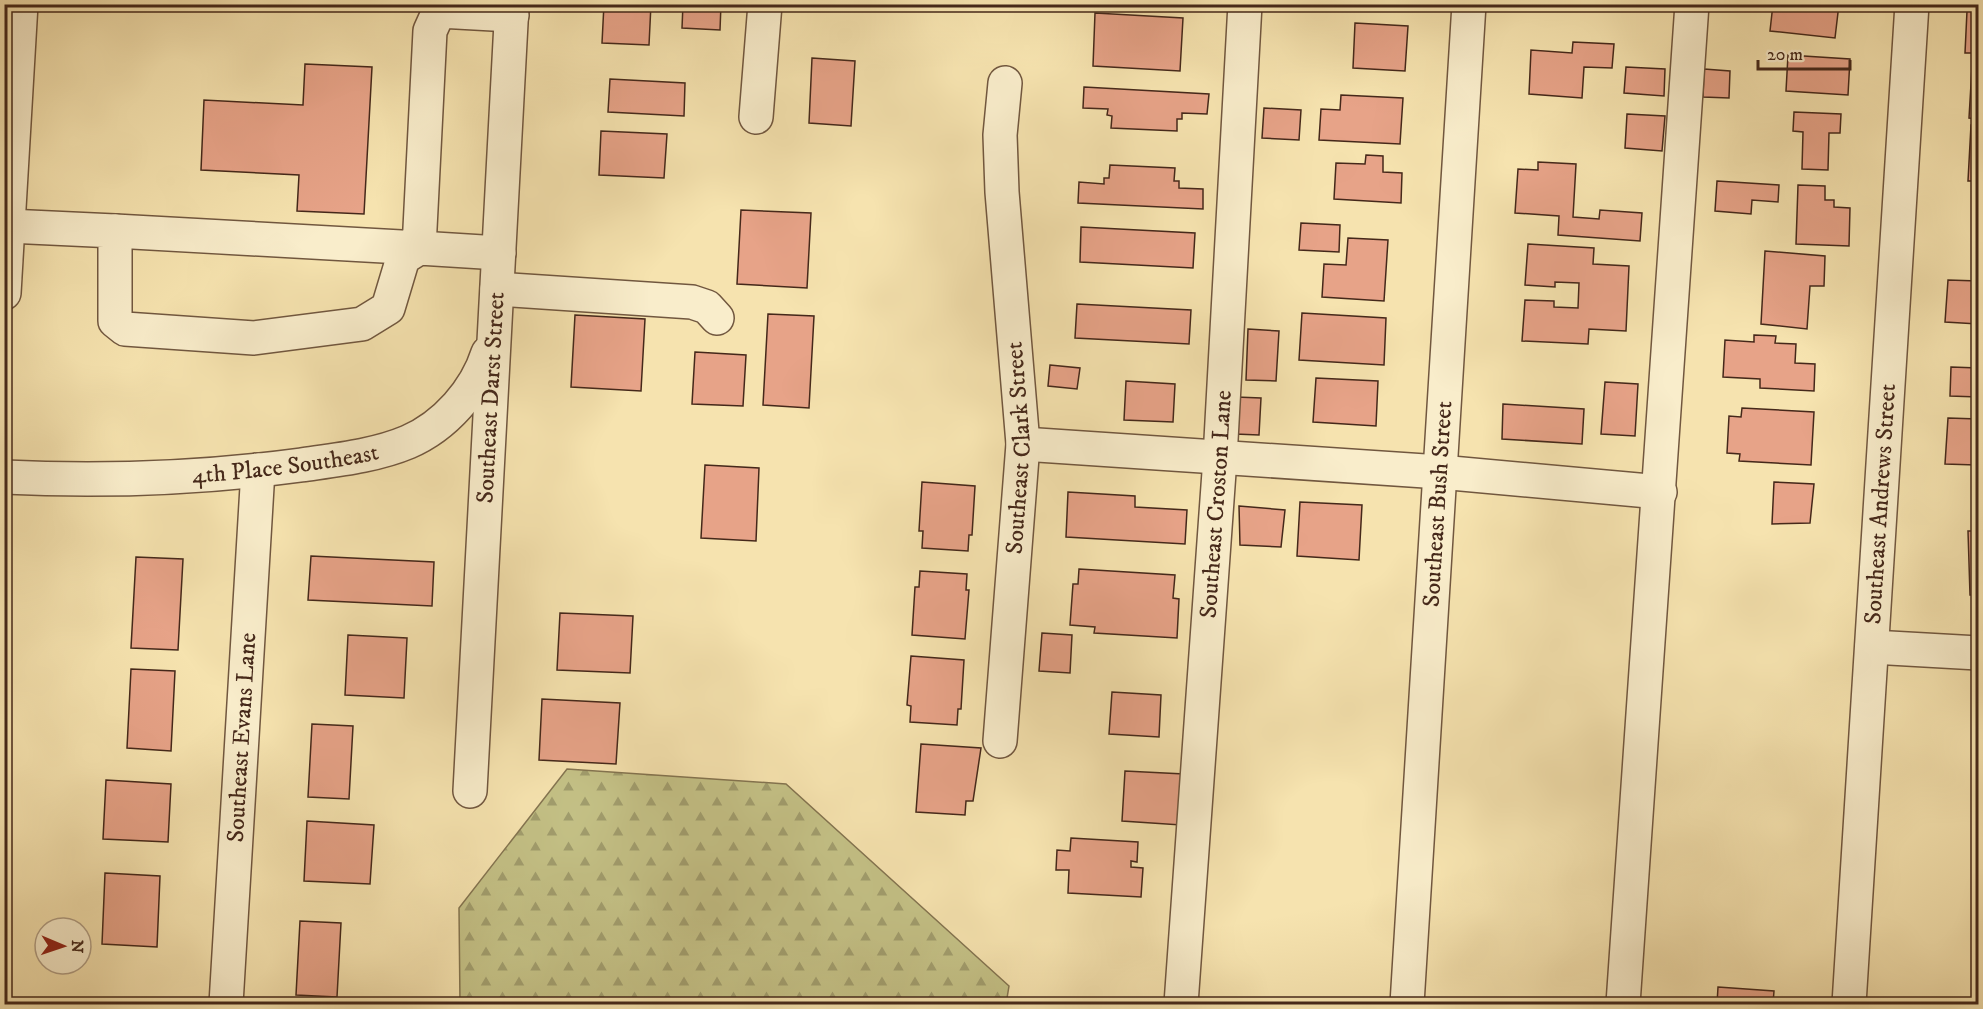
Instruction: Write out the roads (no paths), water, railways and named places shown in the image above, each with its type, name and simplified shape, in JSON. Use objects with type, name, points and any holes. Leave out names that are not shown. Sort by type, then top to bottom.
[{"type":"street","points":[[5,290],[21,4]]},
{"type":"street","points":[[756,117],[765,4]]},
{"type":"street","name":"Southeast Croston Lane","points":[[1181,1005],[1220,458],[1245,4]]},
{"type":"street","name":"Southeast Bush Street","points":[[1407,1005],[1469,4]]},
{"type":"street","points":[[1623,1005],[1692,4]]},
{"type":"street","name":"Southeast Andrews Street","points":[[1849,1005],[1912,4]]},
{"type":"street","points":[[419,248],[430,31],[439,10],[512,10]]},
{"type":"street","name":"Southeast Darst Street","points":[[470,791],[512,10]]},
{"type":"street","name":"Southeast Clark Street","points":[[1000,741],[1023,444],[1002,192],[1000,135],[1005,83]]},
{"type":"street","points":[[8,226],[499,253]]},
{"type":"street","points":[[115,231],[115,321],[125,329],[255,338],[362,324],[388,308],[403,258],[419,248]]},
{"type":"street","points":[[497,289],[692,302],[707,307],[717,318]]},
{"type":"street","name":"4th Place Southeast","points":[[4,477],[52,479],[166,477],[258,470],[328,461],[392,448],[421,435],[450,413],[476,382],[490,345],[494,322]]},
{"type":"street","points":[[1023,444],[1440,472],[1660,492]]},
{"type":"street","name":"Southeast Evans Lane","points":[[226,1005],[258,470]]},
{"type":"street","points":[[1872,647],[1978,653]]}]
